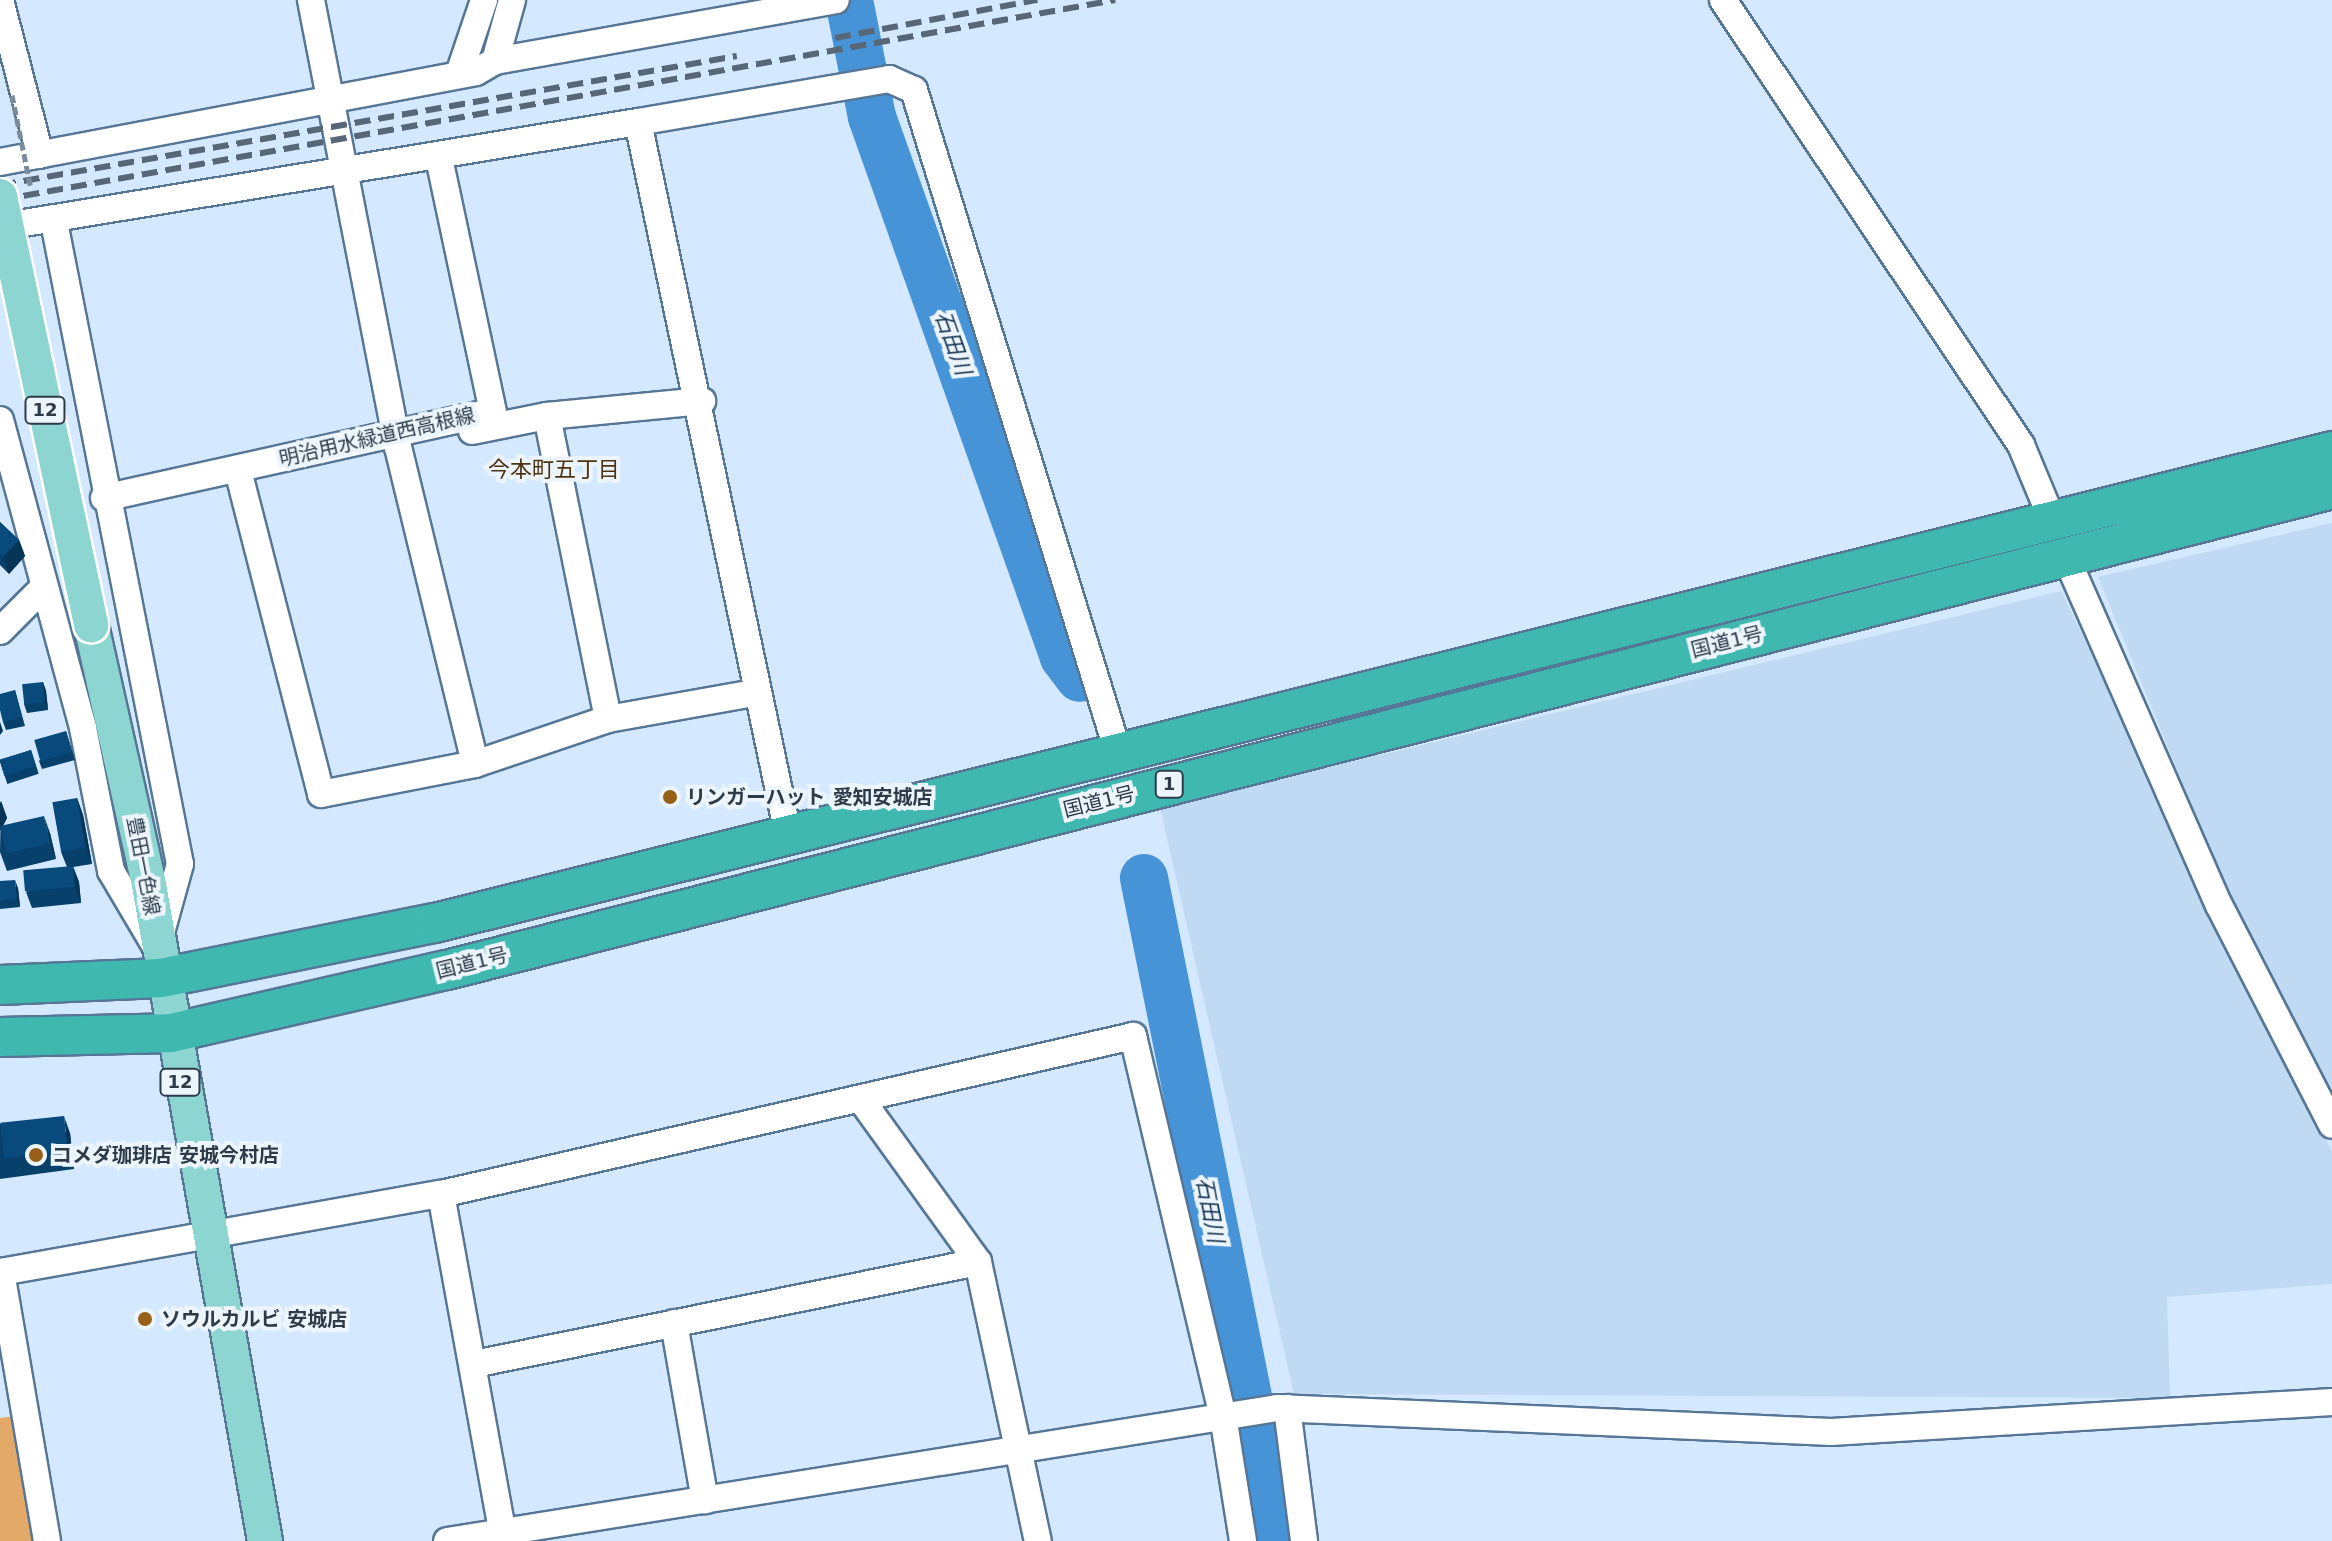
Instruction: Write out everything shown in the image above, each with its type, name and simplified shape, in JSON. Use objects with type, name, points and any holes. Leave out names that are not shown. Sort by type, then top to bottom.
[{"type":"highway","name":"国道1号","points":[[0,985],[435,923],[2332,451]]},
{"type":"highway","name":"国道1号","points":[[0,1037],[171,1033],[447,970],[2332,489]]},
{"type":"main road","name":"豊田一色線","points":[[0,196],[159,963],[265,1541]]},
{"type":"street","points":[[0,0],[33,163]]},
{"type":"street","points":[[311,0],[397,440],[475,764]]},
{"type":"street","points":[[459,74],[484,0]]},
{"type":"street","points":[[495,61],[512,0]]},
{"type":"street","points":[[1723,0],[2021,445],[2053,522]]},
{"type":"street","points":[[0,162],[33,163],[328,97],[459,74],[495,61],[827,1]]},
{"type":"street","points":[[0,227],[54,222],[342,168],[439,159],[889,79],[914,90],[1118,752]]},
{"type":"street","points":[[638,122],[702,401],[754,693],[788,834]]},
{"type":"street","name":"明治用水緑道西高根線","points":[[105,505],[397,440],[493,412],[439,159]]},
{"type":"street","points":[[54,222],[105,505],[180,864],[159,963]]},
{"type":"street","points":[[105,505],[241,482],[397,440],[547,416],[702,401]]},
{"type":"street","points":[[547,416],[608,719]]},
{"type":"street","points":[[0,420],[4,456],[41,578],[111,871],[159,963]]},
{"type":"street","points":[[241,482],[321,794],[475,764],[608,719],[754,693]]},
{"type":"street","points":[[2066,557],[2219,905],[2332,1125]]},
{"type":"street","points":[[0,608],[41,578]]},
{"type":"street","points":[[0,631],[41,578]]},
{"type":"street","points":[[47,1541],[12,1405],[1,1272],[207,1233],[441,1194],[862,1101],[1133,1036],[1228,1415],[1243,1541]]},
{"type":"street","points":[[862,1101],[978,1262],[1022,1452],[1038,1541]]},
{"type":"street","points":[[441,1194],[503,1536]]},
{"type":"street","points":[[474,1364],[978,1262]]},
{"type":"street","points":[[674,1323],[705,1500]]},
{"type":"street","points":[[447,1541],[503,1536],[705,1500],[1022,1452],[1282,1408],[1831,1432],[2332,1402]]},
{"type":"street","points":[[1282,1408],[1304,1541]]},
{"type":"path","points":[[12,95],[33,163]]},
{"type":"shaded area","points":[[2332,523],[2332,1105],[2224,884],[2098,577]]},
{"type":"shaded area","points":[[2061,591],[2332,1152],[2332,1284],[2167,1297],[2170,1398],[1294,1394],[1160,808]]},
{"type":"shaded area","points":[[14,1416],[36,1541],[0,1541],[0,1418]]},
{"type":"building","points":[[0,522],[19,540],[3,557],[0,554]]},
{"type":"building","points":[[43,682],[45,702],[24,704],[22,684]]},
{"type":"building","points":[[15,690],[22,717],[3,722],[0,694]]},
{"type":"building","points":[[66,731],[72,752],[40,761],[34,740]]},
{"type":"building","points":[[31,750],[36,766],[4,776],[0,759]]},
{"type":"building","points":[[77,798],[86,847],[61,852],[52,802]]},
{"type":"building","points":[[44,816],[50,843],[6,853],[0,826]]},
{"type":"building","points":[[73,866],[75,887],[25,891],[23,870]]},
{"type":"building","points":[[15,880],[17,899],[0,901],[0,881]]},
{"type":"building","points":[[64,1116],[68,1152],[4,1158],[0,1123]]},
{"type":"waterway","name":"石田川","points":[[849,0],[872,117],[1064,657],[1080,678]]},
{"type":"waterway","name":"石田川","points":[[1144,878],[1277,1541]]},
{"type":"railway","points":[[835,38],[1037,0]]},
{"type":"railway","points":[[0,200],[1115,0]]},
{"type":"railway","points":[[0,185],[737,56]]},
{"type":"place","name":"リンガーハット 愛知安城店","points":[[670,797]]},
{"type":"place","name":"コメダ珈琲店 安城今村店","points":[[36,1155]]},
{"type":"place","name":"ソウルカルビ 安城店","points":[[145,1319]]},
{"type":"district","name":"今本町五丁目","points":[[554,470]]}]
